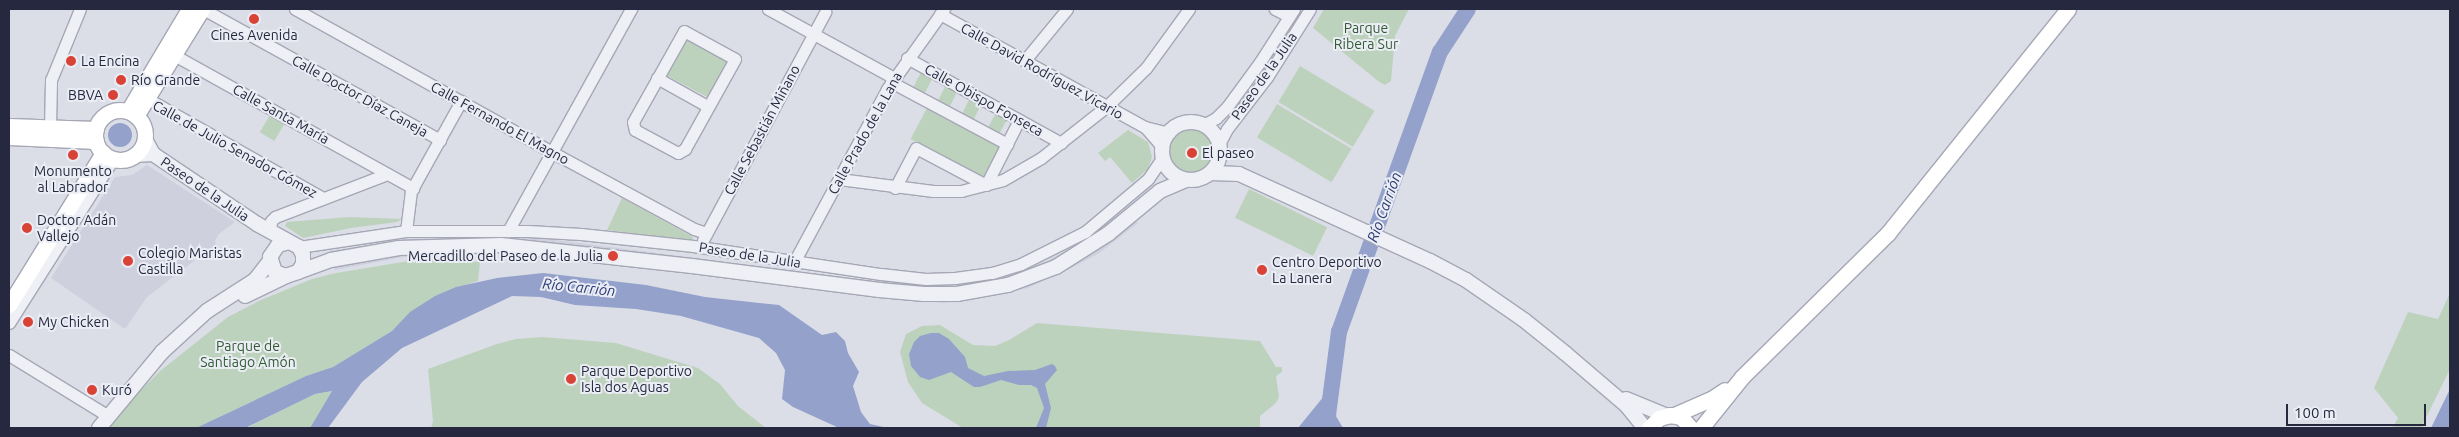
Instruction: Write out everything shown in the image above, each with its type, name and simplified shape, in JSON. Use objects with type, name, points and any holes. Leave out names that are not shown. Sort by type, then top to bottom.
[{"type":"main road","points":[[132,114],[189,9]]},
{"type":"main road","points":[[132,114],[148,99],[202,9]]},
{"type":"main road","points":[[1701,428],[1742,377],[1888,233],[2068,9]]},
{"type":"main road","points":[[9,126],[50,128],[102,145],[124,159],[135,155],[141,148],[145,138],[143,126],[132,114],[110,112],[100,120],[102,145],[10,304]]},
{"type":"main road","points":[[9,137],[102,145]]},
{"type":"main road","points":[[1649,428],[1654,421],[1713,398],[1742,377]]},
{"type":"main road","points":[[1670,415],[1687,422],[1691,428]]},
{"type":"street","points":[[50,128],[51,80],[80,9]]},
{"type":"street","name":"Calle Doctor Díaz Caneja","points":[[202,9],[440,140]]},
{"type":"street","name":"Calle Fernando El Magno","points":[[295,9],[552,152],[694,229],[706,233]]},
{"type":"street","points":[[508,231],[631,9]]},
{"type":"street","name":"Calle Obispo Fonseca","points":[[768,9],[1007,144]]},
{"type":"street","points":[[1025,60],[1067,9]]},
{"type":"street","points":[[839,179],[896,188],[961,191],[1003,180],[1023,170],[1061,143],[1107,106],[1146,68],[1189,9]]},
{"type":"street","points":[[1275,9],[1292,13]]},
{"type":"street","name":"Paseo de la Julia","points":[[1219,150],[1227,129],[1267,77],[1310,9]]},
{"type":"street","name":"Calle David Rodríguez Vicario","points":[[942,11],[1145,127],[1169,133]]},
{"type":"street","name":"Calle Prado de la Lana","points":[[794,262],[892,80],[942,11]]},
{"type":"street","name":"Calle Sebastián Miñano","points":[[699,247],[825,12]]},
{"type":"street","name":"Paseo de la Julia","points":[[1203,125],[1216,118],[1227,107],[1292,13]]},
{"type":"street","points":[[684,31],[735,59],[707,106],[685,149],[678,153],[635,130],[633,122],[657,78],[684,31]]},
{"type":"street","name":"Calle Santa María","points":[[174,56],[413,188]]},
{"type":"street","name":"Calle Obispo Fonseca","points":[[907,58],[1061,143]]},
{"type":"street","points":[[657,78],[707,106]]},
{"type":"street","name":"Calle de Julio Senador Gómez","points":[[148,99],[323,198]]},
{"type":"street","points":[[406,231],[413,188],[461,102]]},
{"type":"street","points":[[986,185],[1019,120]]},
{"type":"street","points":[[1239,174],[1219,150],[1213,132],[1203,125],[1185,123],[1169,133],[1163,152],[1170,171],[1175,176],[1186,180],[1196,180],[1211,172],[1239,174],[1430,261],[1466,280],[1498,301],[1614,393],[1633,412],[1645,428]]},
{"type":"street","name":"Calle David Rodríguez Vicario","points":[[1145,127],[1163,152]]},
{"type":"street","name":"Paseo de la Julia","points":[[145,138],[153,154],[257,224],[297,248],[331,260]]},
{"type":"street","points":[[9,322],[102,145]]},
{"type":"street","points":[[896,188],[916,148],[986,185]]},
{"type":"street","points":[[1211,172],[1219,150]]},
{"type":"street","name":"Paseo de la Julia","points":[[297,248],[406,231],[508,231],[581,234],[699,247],[794,262],[926,279],[955,278],[992,273],[1021,264],[1085,232],[1157,170],[1163,152]]},
{"type":"street","name":"Paseo de la Julia","points":[[135,155],[153,154]]},
{"type":"street","name":"Paseo de la Julia","points":[[1160,191],[1170,171]]},
{"type":"street","points":[[270,231],[271,221],[275,217],[387,174]]},
{"type":"street","name":"Paseo de la Julia","points":[[175,340],[217,312],[292,274],[331,260],[399,248],[447,245],[528,246],[879,290],[924,294],[957,294],[1008,285],[1056,267],[1108,234],[1160,191],[1186,180]]},
{"type":"street","name":"Paseo de la Julia","points":[[257,224],[270,257]]},
{"type":"street","points":[[99,428],[152,363],[175,340],[207,311],[255,280],[270,257],[278,245],[297,248],[303,264],[292,274],[275,272],[270,257]]},
{"type":"street","points":[[9,355],[108,416]]},
{"type":"street","points":[[1614,393],[1670,415]]},
{"type":"shaded area","name":"Colegio Maristas Castilla","points":[[147,165],[235,222],[219,234],[215,241],[216,244],[147,297],[125,329],[51,278],[115,177],[132,175]]},
{"type":"shaded area","name":"Mercadillo del Paseo de la Julia","points":[[1126,209],[1138,223],[1098,254],[1073,267],[1028,288],[972,300],[944,303],[857,295],[528,253],[403,257],[335,270],[329,251],[402,239],[481,236],[540,238],[851,278],[920,285],[957,285],[988,280],[1045,262],[1078,245]]},
{"type":"green space","name":"Parque Ribera Sur","points":[[1324,9],[1409,9],[1395,36],[1391,81],[1385,85],[1378,81],[1313,28]]},
{"type":"green space","points":[[686,37],[729,60],[709,98],[666,75]]},
{"type":"green space","points":[[1300,66],[1375,111],[1353,147],[1278,102]]},
{"type":"green space","points":[[921,72],[933,78],[925,93],[913,87]]},
{"type":"green space","points":[[946,85],[958,91],[949,107],[938,101]]},
{"type":"green space","points":[[970,98],[982,104],[973,120],[962,114]]},
{"type":"green space","points":[[1277,104],[1352,149],[1331,182],[1257,137]]},
{"type":"green space","points":[[927,108],[999,146],[983,177],[911,139]]},
{"type":"green space","points":[[997,111],[1008,117],[1000,133],[988,127]]},
{"type":"green space","points":[[270,115],[285,124],[274,141],[260,132]]},
{"type":"green space","points":[[1191,122],[1202,124],[1215,135],[1220,151],[1218,162],[1207,175],[1191,180],[1180,178],[1167,167],[1162,151],[1164,140],[1175,127]]},
{"type":"green space","points":[[1128,130],[1148,142],[1152,157],[1148,169],[1132,183],[1110,157],[1105,161],[1098,153]]},
{"type":"green space","points":[[1249,189],[1327,227],[1313,256],[1235,218]]},
{"type":"green space","points":[[622,198],[693,237],[692,241],[607,230]]},
{"type":"green space","points":[[349,217],[402,219],[397,222],[351,228],[303,238],[285,226],[287,222]]},
{"type":"green space","name":"Parque de Santiago Amón","points":[[415,260],[480,262],[478,281],[447,291],[410,313],[392,331],[333,367],[306,376],[196,428],[109,428],[122,409],[160,371],[228,317],[261,300],[312,279],[336,273]]},
{"type":"green space","points":[[2450,293],[2450,369],[2421,428],[2392,428],[2398,418],[2374,388],[2408,312],[2438,319]]},
{"type":"green space","points":[[1037,323],[1260,341],[1276,367],[1282,367],[1282,372],[1276,376],[1279,397],[1276,403],[1260,416],[1260,428],[963,428],[922,403],[908,382],[900,352],[906,334],[922,326],[940,325],[973,345],[995,346]]},
{"type":"green space","name":"Parque Deportivo Isla dos Aguas","points":[[542,337],[616,343],[698,368],[720,384],[738,406],[766,428],[431,428],[433,421],[428,369],[497,344],[516,339]]},
{"type":"green space","points":[[332,391],[310,428],[246,428],[315,394]]},
{"type":"water","points":[[120,123],[129,126],[132,135],[129,144],[120,147],[111,144],[108,135],[111,126]]},
{"type":"water","points":[[543,273],[646,285],[705,297],[779,305],[822,335],[836,332],[845,341],[848,353],[859,372],[853,386],[861,412],[870,424],[888,428],[839,428],[793,407],[782,399],[785,370],[776,353],[759,338],[681,316],[636,309],[575,305],[541,297],[512,296],[402,348],[362,382],[328,428],[310,428],[332,391],[315,394],[245,428],[196,428],[306,376],[333,367],[392,331],[410,312],[435,296],[456,287],[497,278]]},
{"type":"water","points":[[939,333],[949,339],[965,357],[968,368],[984,376],[1008,371],[1035,370],[1052,364],[1055,366],[1057,370],[1045,384],[1051,408],[1046,428],[1036,428],[1044,408],[1037,388],[1031,385],[1019,385],[1001,380],[980,387],[974,387],[951,372],[929,380],[920,377],[911,366],[909,354],[914,342],[920,336]]},
{"type":"water","points":[[2450,389],[2450,428],[2431,428]]},
{"type":"water","points":[[1324,396],[1343,428],[1298,428]]},
{"type":"waterway","name":"Río Carrión","points":[[1316,428],[1328,415],[1339,332],[1440,52],[1468,9]]},
{"type":"place","name":"Cines Avenida","points":[[254,19]]},
{"type":"place","name":"La Encina","points":[[71,61]]},
{"type":"place","name":"Río Grande","points":[[121,80]]},
{"type":"place","name":"BBVA","points":[[113,95]]},
{"type":"place","name":"El paseo","points":[[1192,153]]},
{"type":"place","name":"Monumento al Labrador","points":[[73,155]]},
{"type":"place","name":"Doctor Adán Vallejo","points":[[27,228]]},
{"type":"place","name":"Mercadillo del Paseo de la Julia","points":[[613,256]]},
{"type":"place","name":"Colegio Maristas Castilla","points":[[128,261]]},
{"type":"place","name":"Centro Deportivo La Lanera","points":[[1262,270]]},
{"type":"place","name":"My Chicken","points":[[28,322]]},
{"type":"place","name":"Parque Deportivo Isla dos Aguas","points":[[571,379]]},
{"type":"place","name":"Kuró","points":[[92,390]]}]
